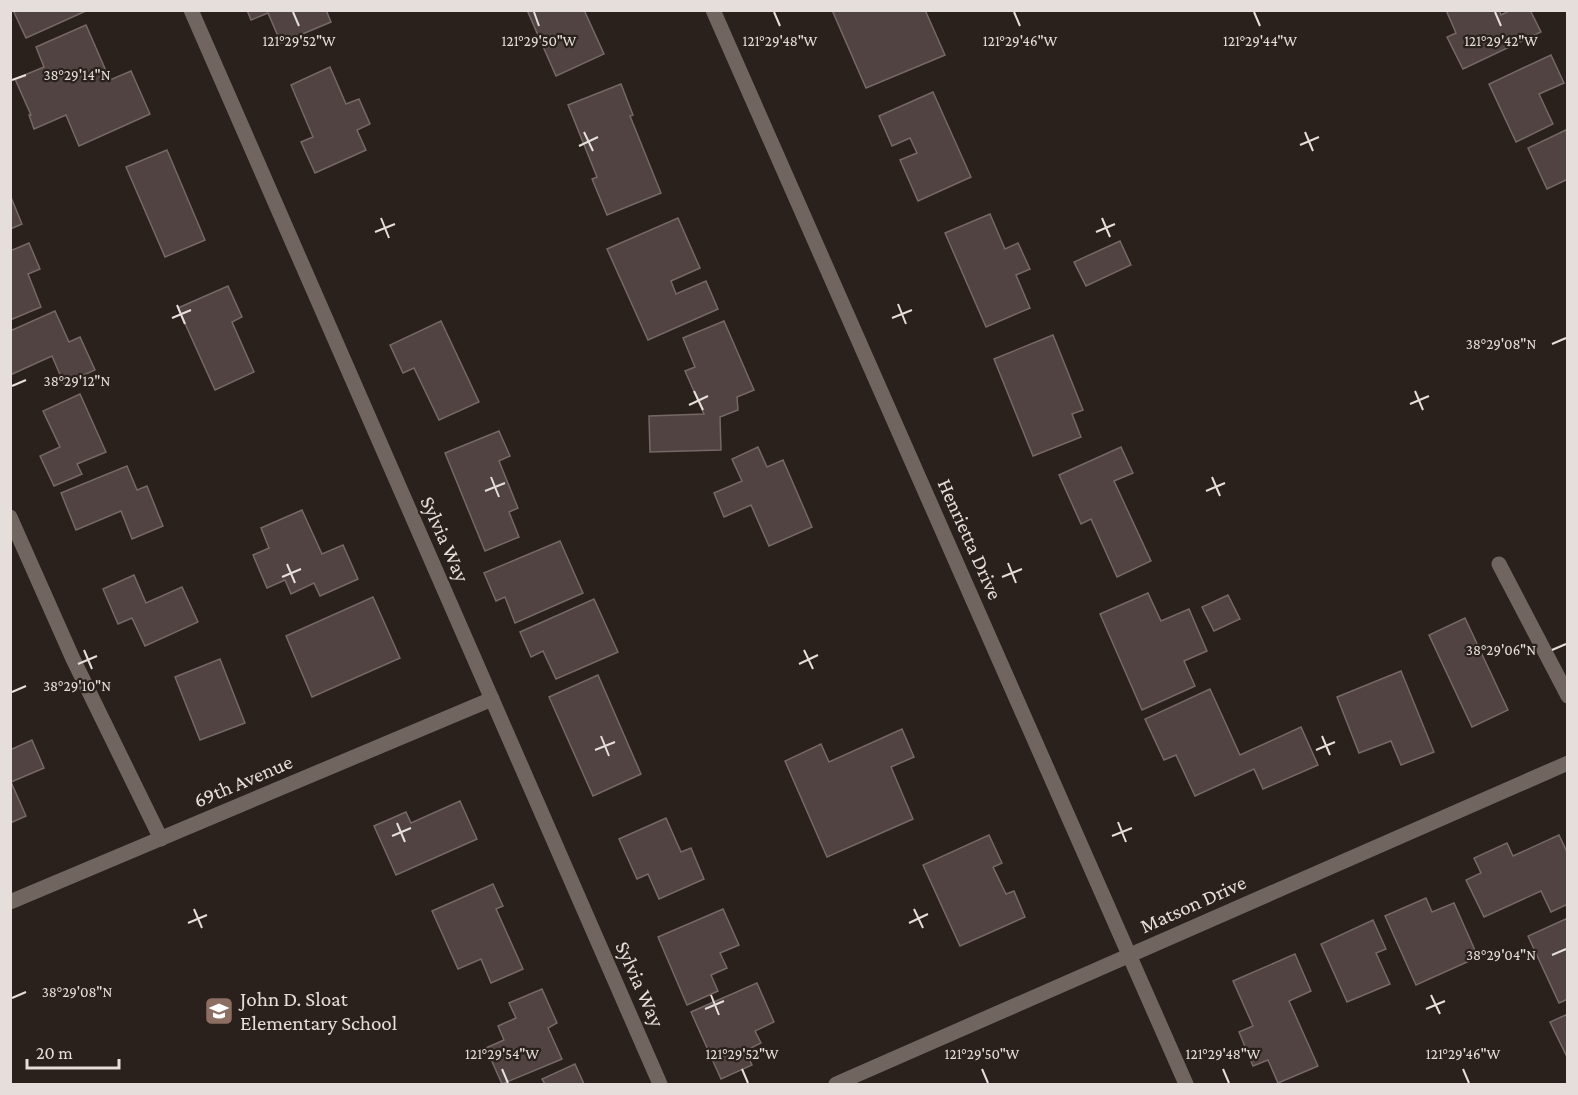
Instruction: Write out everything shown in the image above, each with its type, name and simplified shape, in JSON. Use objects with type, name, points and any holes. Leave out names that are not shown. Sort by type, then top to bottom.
[{"type":"street","name":"Sylvia Way","points":[[191,10],[660,1084]]},
{"type":"street","name":"Henrietta Drive","points":[[713,10],[1186,1084]]},
{"type":"street","points":[[10,517],[73,659],[161,839]]},
{"type":"street","points":[[1499,564],[1568,696]]},
{"type":"street","name":"69th Avenue","points":[[10,902],[492,699]]},
{"type":"street","name":"Matson Drive","points":[[836,1084],[1568,763]]},
{"type":"building","points":[[13,10],[88,10],[26,38]]},
{"type":"building","points":[[247,10],[326,10],[331,22],[281,43],[268,13],[251,20]]},
{"type":"building","points":[[527,10],[584,10],[604,54],[556,76]]},
{"type":"building","points":[[832,10],[925,10],[945,55],[866,88]]},
{"type":"building","points":[[1446,10],[1499,10],[1501,15],[1511,10],[1530,10],[1541,32],[1463,69],[1447,37],[1456,33]]},
{"type":"building","points":[[86,25],[110,80],[131,71],[150,114],[79,146],[66,115],[34,129],[29,115],[31,115],[15,79],[44,67],[36,47]]},
{"type":"building","points":[[1551,55],[1564,83],[1539,94],[1553,124],[1516,142],[1489,84]]},
{"type":"building","points":[[330,67],[346,104],[359,99],[370,124],[357,130],[366,150],[315,173],[301,142],[313,137],[291,85]]},
{"type":"building","points":[[621,84],[633,115],[630,116],[661,193],[607,215],[592,179],[597,177],[568,105]]},
{"type":"building","points":[[933,92],[971,177],[918,201],[900,160],[917,153],[910,138],[892,146],[879,116]]},
{"type":"building","points":[[1568,129],[1568,179],[1547,189],[1528,148]]},
{"type":"building","points":[[167,150],[205,240],[165,257],[126,167]]},
{"type":"building","points":[[10,195],[22,224],[10,229]]},
{"type":"building","points":[[990,214],[1005,249],[1018,243],[1030,269],[1016,275],[1030,308],[986,327],[945,233]]},
{"type":"building","points":[[678,218],[700,268],[671,281],[676,294],[706,281],[718,309],[648,340],[607,249]]},
{"type":"building","points":[[1120,241],[1131,265],[1086,286],[1074,262]]},
{"type":"building","points":[[29,243],[40,269],[28,274],[41,307],[10,320],[10,251]]},
{"type":"building","points":[[228,286],[242,317],[232,322],[254,372],[215,390],[178,308]]},
{"type":"building","points":[[55,311],[69,342],[80,337],[95,370],[64,384],[52,356],[10,375],[10,331]]},
{"type":"building","points":[[441,321],[479,402],[439,420],[414,368],[403,373],[390,345]]},
{"type":"building","points":[[724,321],[754,390],[737,397],[738,410],[720,417],[721,450],[650,452],[649,416],[704,414],[685,371],[695,367],[683,338]]},
{"type":"building","points":[[1053,335],[1083,410],[1072,414],[1081,437],[1033,456],[994,359]]},
{"type":"building","points":[[80,394],[106,452],[77,464],[82,474],[54,486],[40,456],[60,447],[43,411]]},
{"type":"building","points":[[499,431],[510,456],[499,461],[518,508],[509,512],[519,537],[485,551],[445,453]]},
{"type":"building","points":[[758,447],[767,467],[783,460],[812,527],[769,546],[751,505],[724,517],[714,493],[742,481],[732,459]]},
{"type":"building","points":[[1121,447],[1133,473],[1114,481],[1151,561],[1117,577],[1091,519],[1081,524],[1059,475]]},
{"type":"building","points":[[127,466],[137,490],[147,486],[163,526],[132,539],[121,511],[76,530],[61,493]]},
{"type":"building","points":[[302,510],[322,554],[343,545],[358,579],[320,596],[314,583],[291,594],[285,580],[267,588],[253,555],[269,548],[261,528]]},
{"type":"building","points":[[560,541],[583,593],[515,623],[505,597],[496,601],[484,573]]},
{"type":"building","points":[[134,575],[146,603],[182,587],[198,622],[145,646],[132,618],[118,624],[103,589]]},
{"type":"building","points":[[1148,593],[1161,621],[1189,609],[1207,651],[1184,661],[1195,686],[1142,710],[1100,614]]},
{"type":"building","points":[[1228,595],[1240,619],[1214,631],[1202,607]]},
{"type":"building","points":[[373,597],[400,658],[312,697],[286,636]]},
{"type":"building","points":[[594,599],[618,652],[556,679],[543,651],[531,657],[520,632]]},
{"type":"building","points":[[1465,618],[1508,710],[1472,727],[1429,635]]},
{"type":"building","points":[[220,659],[245,723],[200,740],[175,677]]},
{"type":"building","points":[[1401,671],[1434,752],[1401,765],[1391,741],[1359,753],[1337,697]]},
{"type":"building","points":[[598,675],[641,774],[593,796],[549,697]]},
{"type":"building","points":[[1210,689],[1240,755],[1301,727],[1318,765],[1263,789],[1254,769],[1195,796],[1176,755],[1164,760],[1145,719]]},
{"type":"building","points":[[902,729],[914,757],[891,767],[913,819],[827,857],[785,761],[821,744],[829,762]]},
{"type":"building","points":[[32,740],[44,768],[11,782],[26,816],[10,823],[10,750]]},
{"type":"building","points":[[460,801],[477,839],[396,875],[374,826],[406,812],[411,823]]},
{"type":"building","points":[[666,818],[681,852],[691,848],[704,879],[659,899],[648,874],[637,879],[619,839]]},
{"type":"building","points":[[989,835],[1002,863],[993,867],[1006,894],[1014,891],[1025,917],[960,946],[923,865]]},
{"type":"building","points":[[1559,835],[1568,854],[1568,904],[1551,912],[1541,891],[1484,917],[1466,880],[1481,873],[1474,858],[1507,843],[1513,856]]},
{"type":"building","points":[[493,884],[503,906],[496,909],[523,969],[491,983],[481,959],[458,969],[432,911]]},
{"type":"building","points":[[1426,898],[1432,912],[1454,903],[1478,957],[1416,985],[1385,916]]},
{"type":"building","points":[[723,909],[739,945],[720,953],[727,968],[711,975],[718,991],[687,1005],[658,937]]},
{"type":"building","points":[[1568,918],[1568,999],[1559,1003],[1528,936]]},
{"type":"building","points":[[1373,920],[1386,949],[1376,953],[1390,984],[1347,1002],[1321,944]]},
{"type":"building","points":[[1295,954],[1311,991],[1289,1001],[1318,1066],[1278,1083],[1268,1060],[1253,1066],[1239,1032],[1253,1026],[1233,981]]},
{"type":"building","points":[[757,983],[774,1022],[755,1031],[761,1043],[745,1051],[752,1065],[721,1079],[691,1012]]},
{"type":"building","points":[[542,989],[557,1023],[548,1028],[562,1059],[502,1084],[486,1048],[504,1040],[498,1026],[516,1018],[509,1003]]},
{"type":"building","points":[[1568,1014],[1568,1059],[1550,1022]]},
{"type":"building","points":[[575,1064],[584,1084],[545,1084],[542,1079]]},
{"type":"place","name":"John D. Sloat Elementary School","points":[[219,1011]]}]
